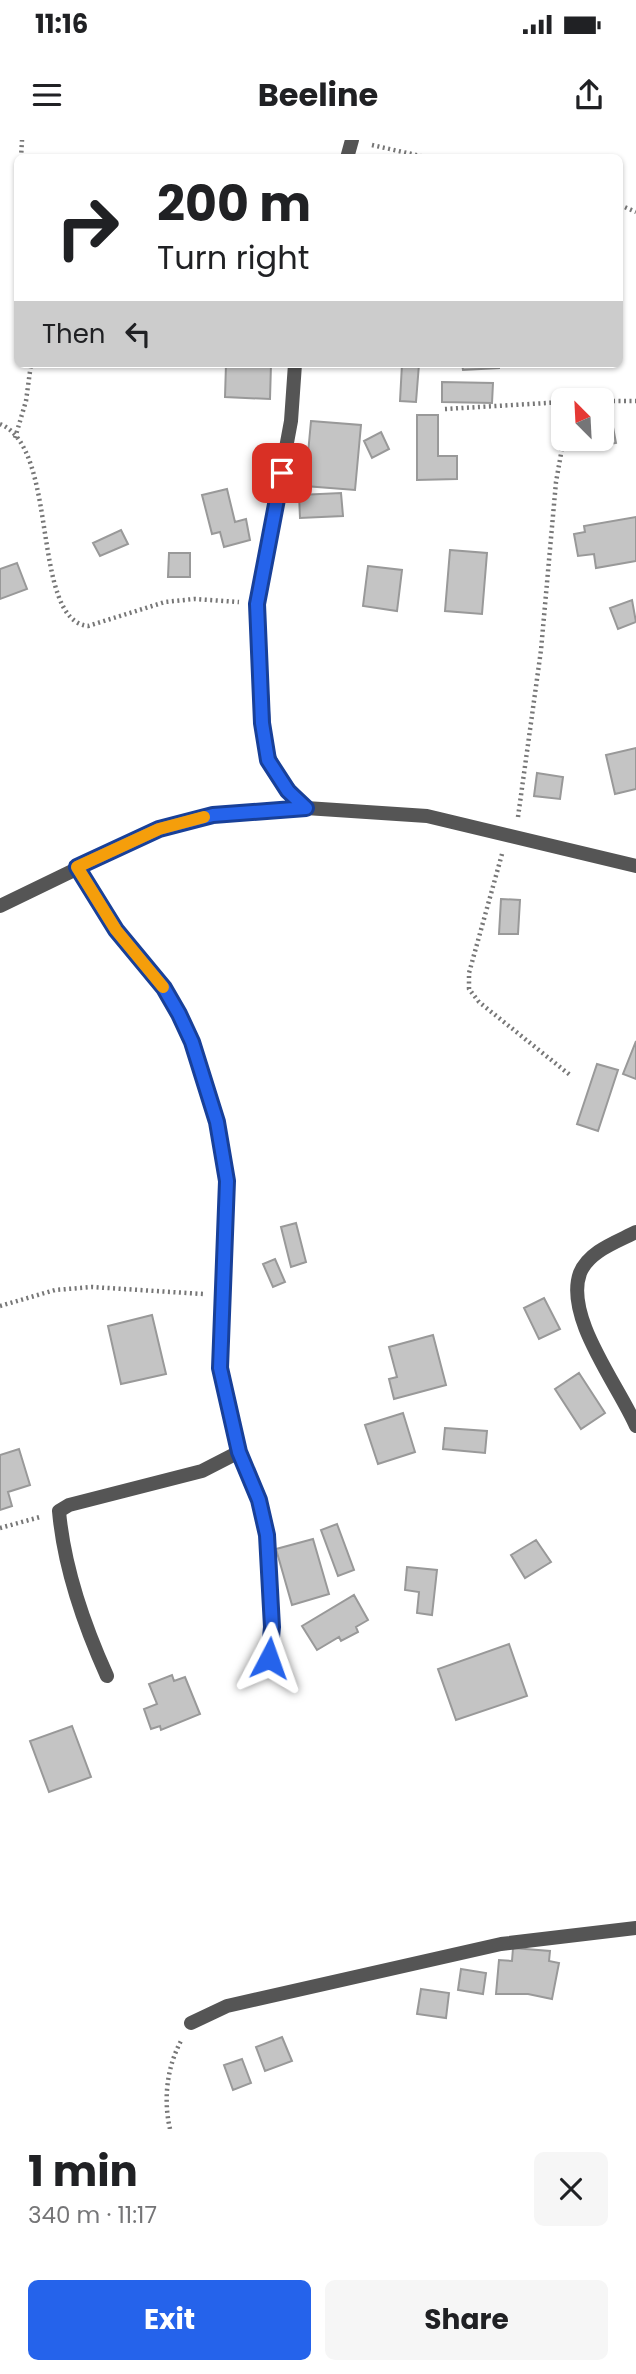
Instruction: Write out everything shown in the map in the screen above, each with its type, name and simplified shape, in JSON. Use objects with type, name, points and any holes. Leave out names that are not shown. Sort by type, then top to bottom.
[{"type":"street","points":[[295,368],[292,421],[257,604],[265,747],[277,776],[306,808]]},
{"type":"street","points":[[0,906],[159,829],[213,815],[306,808],[427,816],[636,866]]},
{"type":"street","points":[[77,867],[116,930],[164,988],[179,1014],[208,1087],[227,1181],[220,1368],[239,1452],[259,1500],[267,1535],[272,1627],[269,1658]]},
{"type":"street","points":[[636,1232],[598,1252],[581,1272],[577,1298],[588,1335],[636,1426]]},
{"type":"street","points":[[107,1676],[88,1632],[65,1549],[59,1511],[69,1505],[201,1471],[239,1452]]},
{"type":"street","points":[[191,2023],[227,2006],[501,1944],[636,1928]]},
{"type":"path","points":[[352,140],[412,154]]},
{"type":"path","points":[[15,438],[26,401],[30,368]]},
{"type":"path","points":[[614,401],[636,401]]},
{"type":"path","points":[[445,409],[551,403]]},
{"type":"path","points":[[0,424],[15,438],[34,468],[47,557],[69,618],[78,625],[88,626],[165,602],[194,599],[257,604]]},
{"type":"path","points":[[561,452],[556,482],[541,650],[511,835],[469,973],[470,989],[480,1002],[570,1075]]},
{"type":"path","points":[[0,1306],[55,1290],[92,1287],[221,1294]]},
{"type":"path","points":[[0,1528],[59,1511]]},
{"type":"path","points":[[170,2129],[166,2112],[171,2059],[191,2023]]},
{"type":"building","points":[[226,368],[271,368],[270,399],[225,397]]},
{"type":"building","points":[[402,368],[419,368],[416,402],[400,401]]},
{"type":"building","points":[[463,368],[499,368],[463,370]]},
{"type":"building","points":[[442,382],[493,383],[492,403],[442,402]]},
{"type":"building","points":[[417,415],[438,415],[438,456],[457,456],[457,479],[417,480]]},
{"type":"building","points":[[311,421],[361,425],[355,490],[305,486]]},
{"type":"building","points":[[381,432],[389,449],[372,458],[364,441]]},
{"type":"building","points":[[227,489],[235,522],[246,519],[250,540],[224,547],[220,532],[212,534],[202,495]]},
{"type":"building","points":[[341,493],[343,516],[300,518],[299,495]]},
{"type":"building","points":[[636,517],[636,561],[596,568],[594,554],[578,556],[574,534],[585,532],[584,526]]},
{"type":"building","points":[[121,530],[128,544],[100,556],[93,543]]},
{"type":"building","points":[[450,550],[487,553],[482,614],[445,611]]},
{"type":"building","points":[[169,553],[190,553],[190,577],[168,577]]},
{"type":"building","points":[[17,563],[27,589],[0,599],[0,569]]},
{"type":"building","points":[[368,566],[402,570],[397,611],[363,606]]},
{"type":"building","points":[[632,600],[636,622],[618,629],[610,608]]},
{"type":"building","points":[[636,748],[636,789],[615,794],[606,755]]},
{"type":"building","points":[[537,773],[563,777],[560,799],[534,796]]},
{"type":"building","points":[[501,899],[520,900],[518,934],[499,934]]},
{"type":"building","points":[[636,1041],[636,1079],[623,1074]]},
{"type":"building","points":[[597,1064],[618,1070],[598,1131],[577,1124]]},
{"type":"building","points":[[296,1223],[306,1262],[291,1267],[281,1227]]},
{"type":"building","points":[[275,1259],[285,1282],[273,1287],[263,1264]]},
{"type":"building","points":[[544,1298],[560,1329],[539,1339],[524,1308]]},
{"type":"building","points":[[152,1315],[166,1374],[121,1384],[108,1326]]},
{"type":"building","points":[[433,1335],[446,1385],[394,1399],[389,1379],[397,1377],[389,1347]]},
{"type":"building","points":[[579,1373],[605,1413],[581,1429],[555,1389]]},
{"type":"building","points":[[403,1413],[415,1452],[378,1464],[365,1425]]},
{"type":"building","points":[[445,1428],[487,1431],[485,1453],[443,1449]]},
{"type":"building","points":[[19,1449],[30,1485],[8,1492],[12,1506],[0,1510],[0,1455]]},
{"type":"building","points":[[337,1524],[354,1570],[338,1576],[321,1530]]},
{"type":"building","points":[[313,1539],[329,1594],[292,1605],[276,1549]]},
{"type":"building","points":[[536,1540],[551,1562],[525,1578],[511,1555]]},
{"type":"building","points":[[407,1567],[437,1570],[432,1615],[417,1613],[419,1592],[405,1590]]},
{"type":"building","points":[[354,1595],[368,1620],[356,1627],[358,1632],[341,1641],[339,1637],[317,1650],[302,1626]]},
{"type":"building","points":[[509,1644],[527,1696],[456,1720],[438,1669]]},
{"type":"building","points":[[172,1675],[174,1681],[185,1677],[200,1714],[161,1730],[160,1726],[151,1729],[144,1709],[157,1704],[149,1684]]},
{"type":"building","points":[[72,1726],[91,1777],[49,1792],[30,1741]]},
{"type":"building","points":[[513,1948],[550,1951],[549,1961],[559,1963],[552,1999],[528,1994],[496,1994],[499,1960],[512,1961]]},
{"type":"building","points":[[461,1969],[486,1973],[483,1994],[458,1990]]},
{"type":"building","points":[[421,1989],[449,1993],[446,2018],[417,2014]]},
{"type":"building","points":[[282,2037],[292,2061],[265,2071],[256,2047]]},
{"type":"building","points":[[242,2059],[251,2083],[233,2090],[224,2065]]},
{"type":"slow traffic","points":[[163,987],[116,930],[77,867],[159,829],[204,817]]},
{"type":"route","points":[[269,1658],[272,1627],[267,1535],[259,1500],[239,1452],[220,1368],[222,1252],[227,1181],[217,1122],[208,1087],[179,1014],[164,988],[116,930],[77,867],[159,829],[213,815],[306,808],[288,791],[268,760],[262,723],[257,604],[282,473]]}]
